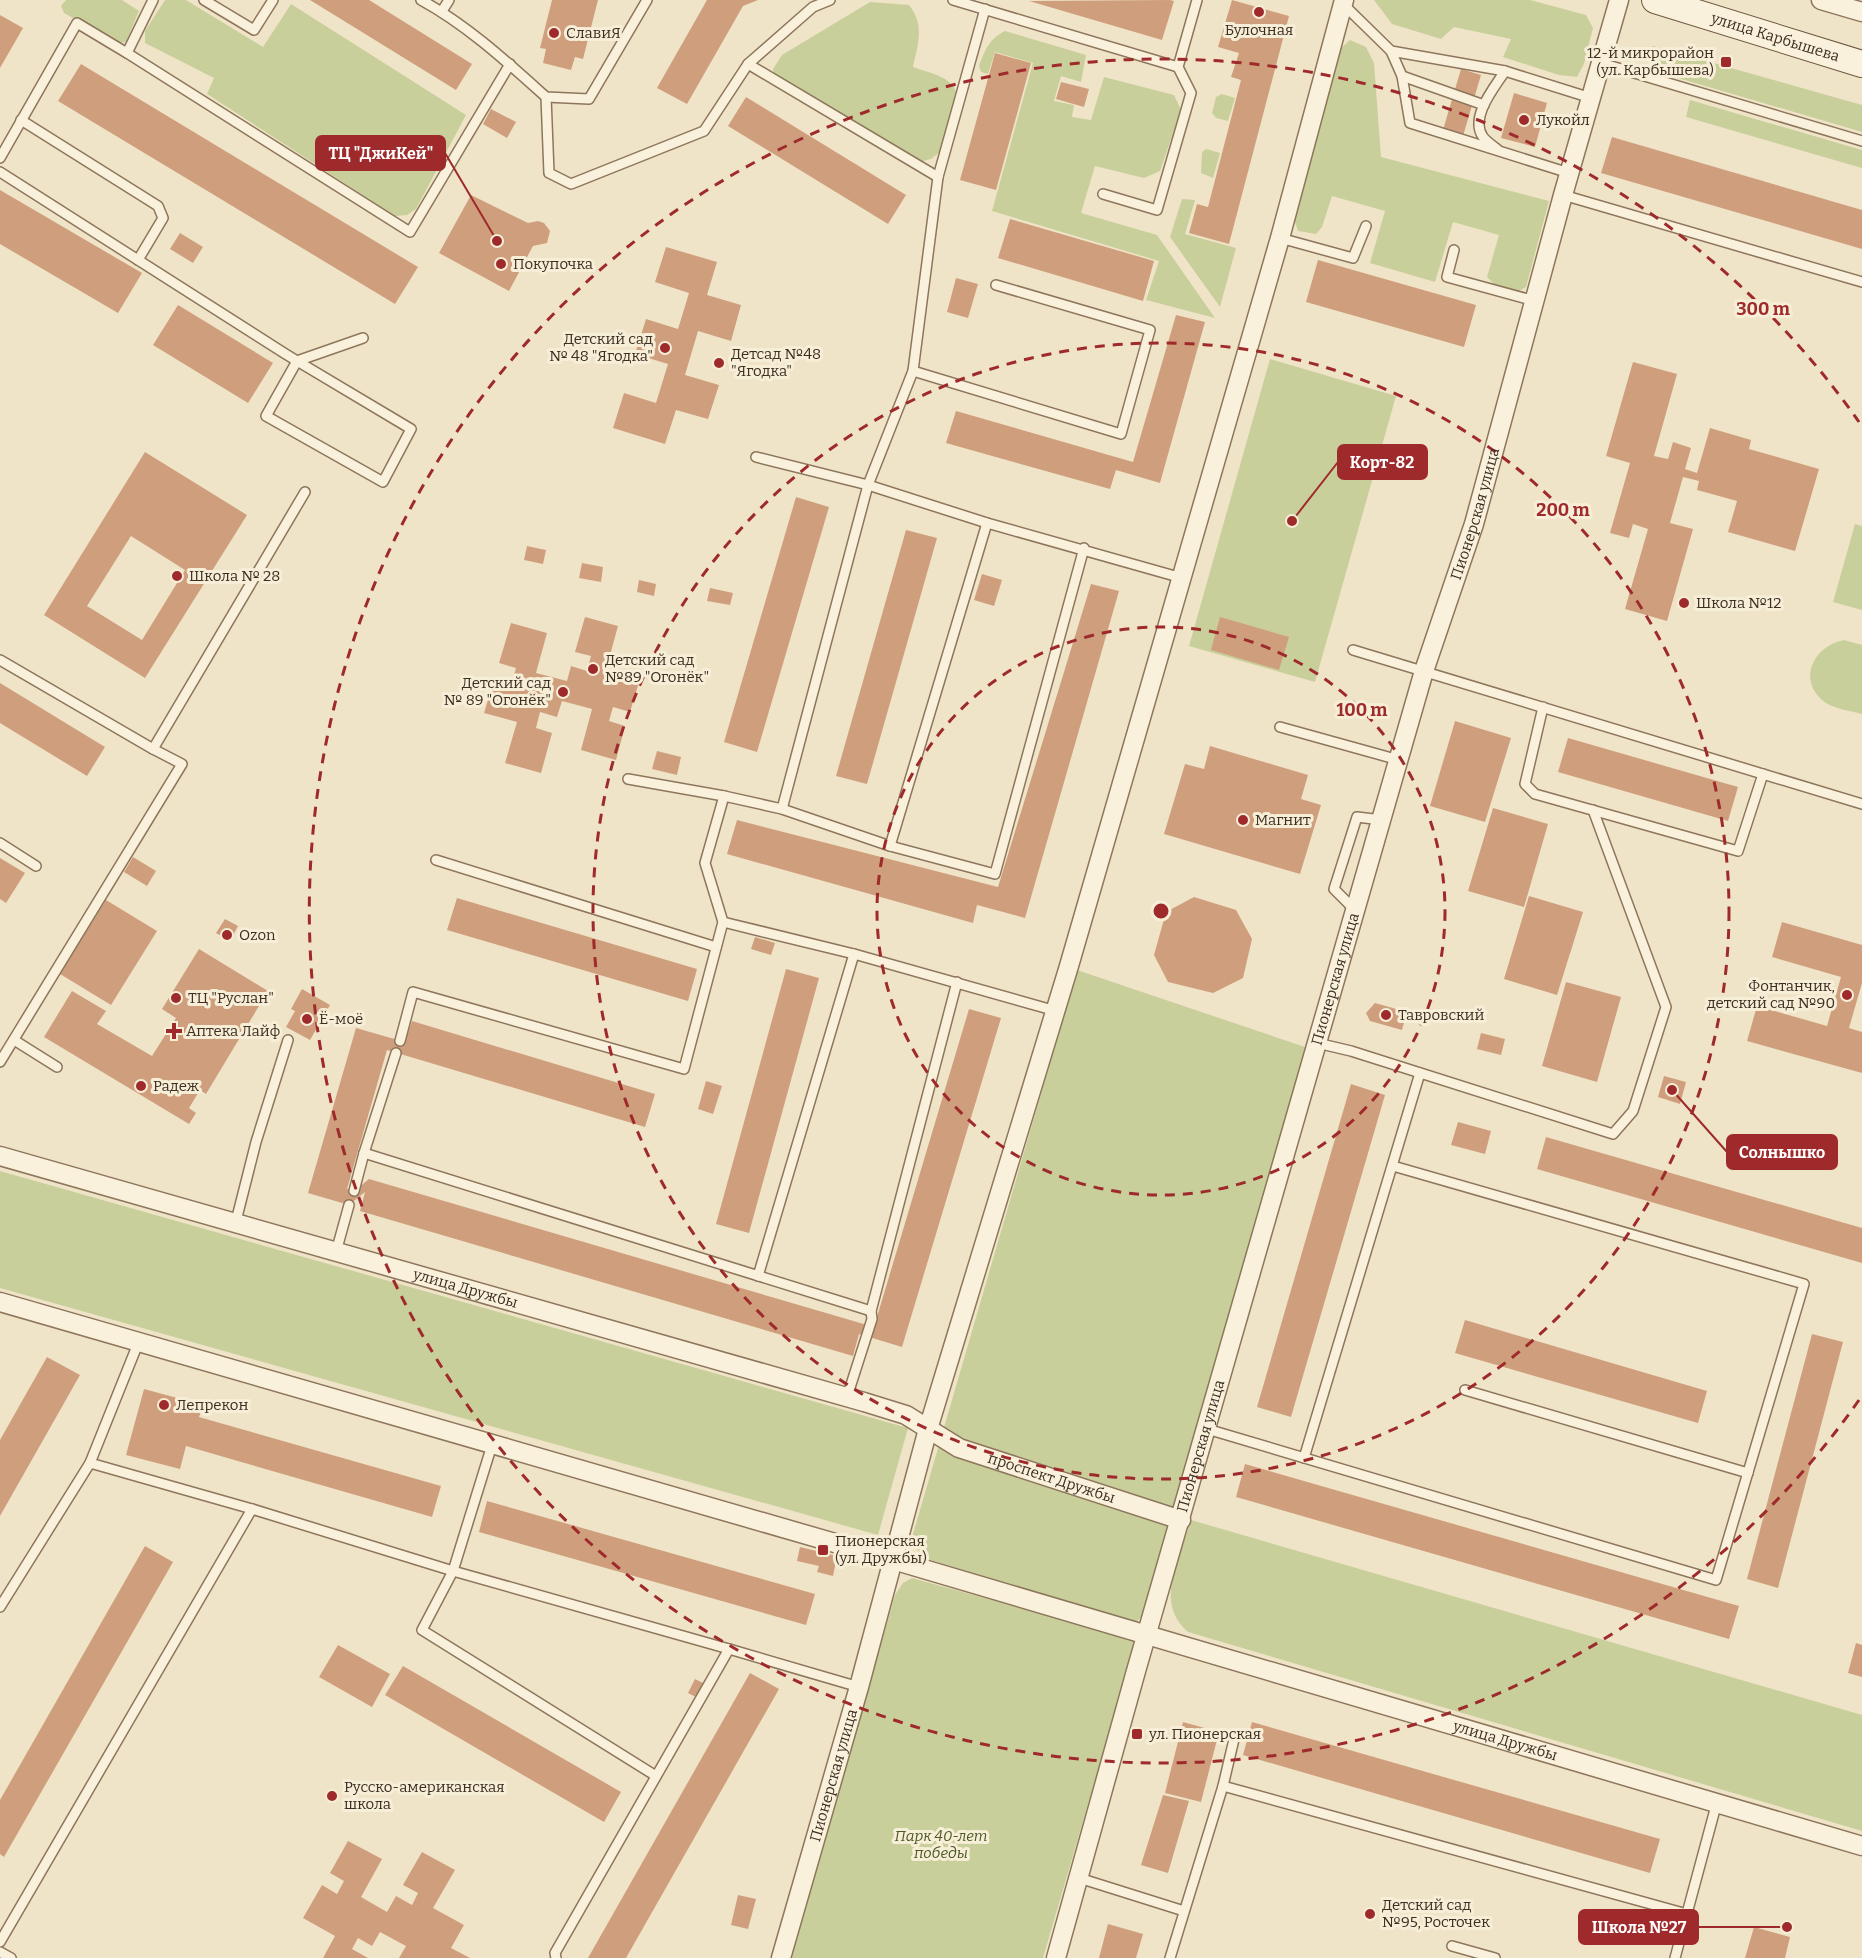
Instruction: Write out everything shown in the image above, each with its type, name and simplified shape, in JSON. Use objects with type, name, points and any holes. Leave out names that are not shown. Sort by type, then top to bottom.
[{"type":"street","name":"Пионерская улица","points":[[1056,1958],[1146,1636],[1424,671],[1474,524],[1569,173],[1620,0]]},
{"type":"street","name":"улица Карбышева","points":[[1655,0],[1862,64]]},
{"type":"street","points":[[1821,0],[1862,12]]},
{"type":"street","name":"Пионерская улица","points":[[781,1958],[859,1687],[928,1429],[1056,1011],[1280,238],[1344,2]]},
{"type":"street","name":"улица Дружбы","points":[[0,1156],[235,1225],[847,1397],[906,1415],[928,1429]]},
{"type":"street","points":[[0,1302],[1146,1636]]},
{"type":"street","name":"проспект Дружбы","points":[[928,1429],[959,1448],[1181,1520]]},
{"type":"street","name":"улица Дружбы","points":[[1146,1636],[1862,1846]]},
{"type":"lane","points":[[127,53],[153,0]]},
{"type":"lane","points":[[204,0],[254,30],[273,0]]},
{"type":"lane","points":[[421,0],[442,11],[510,64],[546,97],[589,99],[647,0]]},
{"type":"lane","points":[[442,11],[449,0]]},
{"type":"lane","points":[[546,97],[549,173],[571,184],[704,131],[748,64],[813,7],[830,0]]},
{"type":"lane","points":[[953,0],[1178,67]]},
{"type":"lane","points":[[1103,195],[1157,210],[1191,93],[1178,67],[1197,0]]},
{"type":"lane","points":[[1344,2],[1390,51],[1402,76],[1410,123],[1569,173]]},
{"type":"lane","points":[[782,809],[868,485],[913,371],[938,177],[985,9]]},
{"type":"lane","points":[[0,158],[77,23],[410,232],[510,64]]},
{"type":"lane","points":[[1390,51],[1505,71],[1591,98]]},
{"type":"lane","points":[[1601,63],[1862,141]]},
{"type":"lane","points":[[748,64],[938,177]]},
{"type":"lane","points":[[1501,153],[1482,136],[1479,125],[1484,105],[1505,71]]},
{"type":"lane","points":[[1402,76],[1484,105]]},
{"type":"lane","points":[[21,120],[158,206],[163,218],[138,260]]},
{"type":"lane","points":[[0,172],[297,361],[411,429],[382,482],[266,416],[297,361],[363,338]]},
{"type":"lane","points":[[1563,195],[1862,282]]},
{"type":"lane","points":[[1280,238],[1353,258],[1366,226]]},
{"type":"lane","points":[[1454,250],[1447,277],[1535,301]]},
{"type":"lane","points":[[913,371],[1121,434],[1150,330],[996,285]]},
{"type":"lane","points":[[756,457],[868,485],[987,523],[1084,548],[1182,578]]},
{"type":"lane","points":[[153,749],[305,492]]},
{"type":"lane","points":[[890,846],[987,523]]},
{"type":"lane","points":[[628,779],[782,809],[890,846],[995,874],[1084,548]]},
{"type":"lane","points":[[1353,650],[1862,804]]},
{"type":"lane","points":[[0,660],[182,764],[0,1062]]},
{"type":"lane","points":[[1543,707],[1525,784],[1535,794],[1738,851],[1763,774]]},
{"type":"lane","points":[[1280,727],[1399,760]]},
{"type":"lane","points":[[399,1041],[413,992],[684,1069],[723,922],[705,863],[724,796]]},
{"type":"lane","points":[[1317,1043],[1614,1134],[1633,1111],[1666,1007],[1593,810]]},
{"type":"lane","points":[[1356,911],[1334,889],[1357,818],[1382,820]]},
{"type":"lane","points":[[0,843],[36,866]]},
{"type":"lane","points":[[436,860],[716,948]]},
{"type":"lane","points":[[723,922],[854,954],[1056,1011]]},
{"type":"lane","points":[[758,1276],[854,954]]},
{"type":"lane","points":[[847,1397],[872,1319],[871,1311],[957,982]]},
{"type":"lane","points":[[14,1040],[57,1067]]},
{"type":"lane","points":[[235,1225],[256,1142],[288,1040]]},
{"type":"lane","points":[[354,1191],[396,1053]]},
{"type":"lane","points":[[1304,1458],[1420,1073]]},
{"type":"lane","points":[[364,1153],[871,1311]]},
{"type":"lane","points":[[1207,1429],[1716,1580],[1804,1284],[1393,1166]]},
{"type":"lane","points":[[336,1252],[349,1205]]},
{"type":"lane","points":[[0,1607],[90,1463],[139,1341]]},
{"type":"lane","points":[[1465,1390],[1748,1473]]},
{"type":"lane","points":[[492,1445],[453,1571],[422,1630],[656,1776]]},
{"type":"lane","points":[[90,1463],[252,1509],[453,1571],[859,1687]]},
{"type":"lane","points":[[0,1942],[252,1509]]},
{"type":"lane","points":[[556,1958],[555,1953],[729,1649]]},
{"type":"lane","points":[[1170,1958],[1235,1735]]},
{"type":"lane","points":[[1222,1786],[1687,1914]]},
{"type":"lane","points":[[1675,1958],[1717,1802]]},
{"type":"lane","points":[[1079,1878],[1184,1911]]},
{"type":"lane","points":[[1452,1946],[1495,1958]]},
{"type":"lane","points":[[0,1952],[11,1958]]},
{"type":"green space","points":[[66,0],[122,0],[139,11],[126,42],[117,43],[64,13],[61,6]]},
{"type":"green space","points":[[165,0],[186,0],[263,47],[291,4],[466,115],[416,209],[407,215],[395,216],[207,94],[214,78],[145,43],[145,31]]},
{"type":"green space","points":[[1374,0],[1530,0],[1586,15],[1593,28],[1584,64],[1577,77],[1559,75],[1503,57],[1511,39],[1454,27],[1441,39],[1392,24]]},
{"type":"green space","points":[[870,2],[909,5],[919,27],[913,67],[946,79],[955,89],[957,95],[940,152],[931,159],[919,162],[774,74],[773,69],[782,55]]},
{"type":"green space","points":[[1005,31],[1086,55],[1081,82],[1061,76],[1054,101],[1074,105],[1072,117],[1091,120],[1104,77],[1174,95],[1181,110],[1160,171],[1144,178],[1095,166],[1081,213],[1157,235],[1215,318],[1146,300],[1159,261],[992,211],[1033,63],[995,52],[988,74],[981,72],[979,66],[988,46]]},
{"type":"green space","points":[[1350,40],[1366,47],[1374,63],[1381,157],[1549,201],[1526,287],[1519,291],[1494,284],[1487,277],[1499,235],[1453,222],[1435,282],[1370,263],[1385,211],[1332,196],[1322,227],[1316,234],[1298,231],[1292,213],[1340,49]]},
{"type":"green space","points":[[1653,46],[1862,105],[1862,132],[1654,71],[1648,58],[1648,50]]},
{"type":"green space","points":[[1222,94],[1235,98],[1228,121],[1216,118],[1212,113],[1216,97]]},
{"type":"green space","points":[[1690,100],[1862,150],[1862,168],[1686,117]]},
{"type":"green space","points":[[1206,149],[1220,153],[1213,178],[1201,173],[1202,152]]},
{"type":"green space","points":[[1182,199],[1195,200],[1185,234],[1236,248],[1220,307],[1170,237]]},
{"type":"green space","points":[[1270,359],[1396,396],[1315,682],[1189,646]]},
{"type":"green space","points":[[1855,524],[1862,526],[1862,610],[1833,602]]},
{"type":"green space","points":[[1844,640],[1862,645],[1862,714],[1826,703],[1812,685],[1810,675],[1817,657],[1824,649]]},
{"type":"green space","points":[[1077,970],[1311,1049],[1145,1614],[1137,1621],[1127,1621],[924,1558],[911,1541]]},
{"type":"green space","points":[[0,1171],[908,1428],[878,1535],[0,1288]]},
{"type":"green space","points":[[1191,1520],[1862,1715],[1862,1831],[1188,1632],[1178,1620],[1172,1607],[1171,1593],[1176,1564]]},
{"type":"green space","name":"Парк 40-лет победы","points":[[912,1578],[1136,1640],[1043,1958],[791,1958],[895,1595],[903,1583]]},
{"type":"building","points":[[310,0],[369,0],[472,64],[456,90]]},
{"type":"building","points":[[552,0],[598,0],[583,59],[575,57],[571,70],[543,63],[546,49],[540,48]]},
{"type":"building","points":[[707,0],[758,0],[743,6],[687,104],[657,88]]},
{"type":"building","points":[[1232,0],[1289,16],[1229,244],[1189,233],[1197,204],[1208,207],[1241,80],[1231,77],[1239,53],[1218,47]]},
{"type":"building","points":[[1029,1],[1174,1],[1162,40]]},
{"type":"building","points":[[0,15],[23,28],[0,68]]},
{"type":"building","points":[[995,53],[1031,63],[996,190],[960,180]]},
{"type":"building","points":[[81,64],[418,267],[395,304],[58,101]]},
{"type":"building","points":[[1461,69],[1481,75],[1463,136],[1443,130]]},
{"type":"building","points":[[1061,82],[1089,89],[1084,107],[1056,99]]},
{"type":"building","name":"Лукойл","points":[[1514,93],[1547,103],[1535,147],[1501,138]]},
{"type":"building","points":[[746,97],[906,195],[888,224],[728,126]]},
{"type":"building","points":[[491,109],[516,122],[507,138],[483,124]]},
{"type":"building","points":[[1612,137],[1862,210],[1862,249],[1601,173]]},
{"type":"building","points":[[0,190],[142,273],[118,313],[0,244]]},
{"type":"building","points":[[471,195],[528,223],[538,221],[544,223],[550,231],[547,243],[533,246],[509,291],[439,253]]},
{"type":"building","points":[[1010,219],[1154,261],[1143,301],[998,258]]},
{"type":"building","points":[[180,233],[203,247],[193,263],[170,249]]},
{"type":"building","name":"Детский сад № 48 \"Ягодка\"","points":[[666,247],[717,262],[707,295],[741,305],[731,341],[698,331],[685,375],[719,385],[708,419],[676,410],[665,444],[613,428],[624,393],[656,403],[668,364],[635,354],[646,319],[678,329],[689,293],[655,282]]},
{"type":"building","points":[[1318,260],[1476,305],[1464,347],[1306,302]]},
{"type":"building","points":[[956,278],[978,284],[968,318],[947,312]]},
{"type":"building","points":[[178,305],[273,363],[248,403],[153,345]]},
{"type":"building","points":[[1176,315],[1205,322],[1160,483],[1116,470],[1110,489],[946,443],[956,411],[1133,462]]},
{"type":"building","points":[[1633,362],[1677,374],[1654,456],[1668,459],[1673,442],[1691,448],[1685,469],[1697,473],[1710,428],[1751,440],[1749,449],[1819,469],[1795,551],[1728,532],[1737,501],[1697,490],[1699,481],[1683,477],[1670,523],[1693,529],[1667,621],[1625,609],[1648,529],[1633,524],[1629,538],[1610,533],[1630,463],[1606,456]]},
{"type":"building","points":[[145,452],[247,515],[145,678],[44,615]],"holes":[[[131,536],[185,570],[142,640],[87,606]]]},
{"type":"building","points":[[796,497],[829,507],[757,752],[724,742]]},
{"type":"building","points":[[906,530],[937,538],[867,784],[836,776]]},
{"type":"building","points":[[527,546],[546,550],[543,564],[524,560]]},
{"type":"building","points":[[582,563],[603,567],[601,582],[579,578]]},
{"type":"building","points":[[982,574],[1002,580],[994,606],[974,600]]},
{"type":"building","points":[[639,580],[656,584],[654,596],[637,592]]},
{"type":"building","points":[[1091,584],[1119,591],[1025,918],[977,905],[973,923],[727,854],[737,820],[998,887]]},
{"type":"building","points":[[710,588],[733,593],[730,605],[707,601]]},
{"type":"building","name":"Детский сад № 89 \"Огонёк\"","points":[[585,617],[618,626],[606,670],[640,679],[630,712],[613,707],[609,721],[625,726],[616,760],[581,750],[592,709],[562,701],[557,717],[540,712],[536,728],[552,733],[541,773],[505,763],[517,722],[484,713],[495,677],[512,682],[516,668],[499,663],[511,623],[547,633],[536,673],[567,681],[571,666],[587,671],[591,656],[575,652]]},
{"type":"building","points":[[1220,617],[1289,637],[1279,670],[1211,650]]},
{"type":"building","points":[[0,683],[105,747],[87,776],[0,723]]},
{"type":"building","points":[[1455,721],[1511,738],[1485,822],[1430,806]]},
{"type":"building","points":[[1568,738],[1738,787],[1728,821],[1558,772]]},
{"type":"building","name":"Магнит","points":[[1210,746],[1308,775],[1301,799],[1321,805],[1300,874],[1164,834],[1185,764],[1204,769]]},
{"type":"building","points":[[657,751],[681,757],[677,775],[652,769]]},
{"type":"building","points":[[1493,808],[1548,824],[1524,907],[1468,891]]},
{"type":"building","points":[[133,857],[156,871],[147,886],[124,872]]},
{"type":"building","points":[[0,858],[25,873],[6,903],[0,899]]},
{"type":"building","points":[[1529,896],[1583,912],[1557,995],[1504,979]]},
{"type":"building","points":[[1194,897],[1236,910],[1252,939],[1243,978],[1213,993],[1168,982],[1154,955],[1166,912]]},
{"type":"building","points":[[457,898],[697,969],[688,1001],[447,930]]},
{"type":"building","points":[[106,900],[157,931],[111,1005],[60,974]]},
{"type":"building","points":[[225,919],[238,926],[230,941],[216,933]]},
{"type":"building","name":"Фонтанчик, детский сад №90","points":[[1782,922],[1862,945],[1862,983],[1849,1028],[1862,1032],[1862,1073],[1747,1041],[1757,1006],[1827,1026],[1841,977],[1772,957]]},
{"type":"building","points":[[755,937],[775,943],[771,955],[751,949]]},
{"type":"building","points":[[199,949],[268,991],[206,1094],[200,1090],[189,1108],[196,1113],[189,1124],[44,1037],[72,991],[106,1011],[97,1024],[152,1056],[176,1018],[162,1009]]},
{"type":"building","points":[[786,969],[819,978],[749,1233],[716,1224]]},
{"type":"building","points":[[1566,982],[1621,997],[1597,1082],[1542,1066]]},
{"type":"building","name":"Ё-моё","points":[[302,989],[330,1005],[310,1040],[286,1027],[295,1011],[291,1009]]},
{"type":"building","name":"Тавровский","points":[[1375,1003],[1407,1012],[1402,1030],[1370,1021],[1366,1013]]},
{"type":"building","points":[[969,1009],[1001,1018],[902,1347],[859,1334],[853,1356],[360,1211],[365,1192],[349,1205],[308,1193],[356,1028],[405,1042],[412,1021],[655,1094],[645,1127],[387,1050],[347,1189],[354,1191],[369,1179],[874,1327]]},
{"type":"building","points":[[1481,1033],[1505,1039],[1501,1055],[1477,1049]]},
{"type":"building","points":[[1664,1076],[1686,1082],[1680,1104],[1658,1097]]},
{"type":"building","points":[[706,1081],[722,1086],[713,1114],[698,1109]]},
{"type":"building","points":[[1351,1084],[1385,1095],[1291,1417],[1257,1407]]},
{"type":"building","points":[[1458,1122],[1491,1131],[1485,1154],[1451,1145]]},
{"type":"building","points":[[1546,1137],[1862,1228],[1862,1263],[1537,1169]]},
{"type":"building","points":[[1465,1320],[1707,1391],[1698,1423],[1455,1353]]},
{"type":"building","points":[[1812,1334],[1843,1342],[1778,1588],[1747,1579]]},
{"type":"building","points":[[47,1357],[80,1375],[0,1516],[0,1440]]},
{"type":"building","points":[[144,1389],[203,1405],[199,1417],[441,1486],[432,1517],[186,1446],[180,1469],[126,1455]]},
{"type":"building","points":[[1245,1464],[1739,1606],[1729,1639],[1236,1497]]},
{"type":"building","points":[[487,1501],[815,1594],[806,1625],[479,1532]]},
{"type":"building","points":[[145,1546],[173,1562],[4,1857],[0,1854],[0,1800]]},
{"type":"building","points":[[800,1547],[837,1556],[833,1576],[817,1572],[819,1566],[797,1561]]},
{"type":"building","points":[[1856,1643],[1862,1645],[1862,1677],[1848,1673]]},
{"type":"building","points":[[338,1645],[390,1674],[372,1707],[319,1677]]},
{"type":"building","points":[[403,1666],[621,1792],[604,1822],[385,1695]]},
{"type":"building","points":[[750,1673],[779,1689],[626,1958],[588,1958]]},
{"type":"building","points":[[695,1679],[705,1684],[698,1698],[688,1693]]},
{"type":"building","points":[[1183,1722],[1219,1732],[1201,1802],[1165,1793]]},
{"type":"building","points":[[1252,1722],[1660,1839],[1650,1873],[1243,1755]]},
{"type":"building","points":[[1163,1795],[1189,1801],[1168,1873],[1141,1865]]},
{"type":"building","name":"Русско-американская школа","points":[[348,1841],[382,1859],[361,1897],[387,1912],[396,1896],[412,1905],[418,1893],[403,1885],[422,1852],[455,1870],[433,1908],[464,1925],[451,1948],[470,1958],[399,1958],[406,1946],[380,1932],[372,1946],[358,1938],[352,1949],[368,1958],[323,1958],[335,1936],[303,1918],[322,1885],[337,1894],[344,1881],[330,1873]]},
{"type":"building","points":[[738,1895],[756,1899],[748,1929],[731,1925]]},
{"type":"building","points":[[1108,1924],[1143,1934],[1136,1958],[1099,1958]]},
{"type":"building","points":[[1754,1927],[1790,1937],[1785,1958],[1745,1958]]},
{"type":"place","name":"Булочная","points":[[1259,12]]},
{"type":"place","name":"СлавиЯ","points":[[554,33]]},
{"type":"place","name":"12-й микрорайон (ул. Карбышева)","points":[[1726,62]]},
{"type":"place","name":"Лукойл","points":[[1524,120]]},
{"type":"place","name":"ТЦ \"ДжиКей\"","points":[[497,241]]},
{"type":"place","name":"Покупочка","points":[[501,264]]},
{"type":"place","name":"Детский сад № 48 \"Ягодка\"","points":[[665,348]]},
{"type":"place","name":"Детсад №48 \"Ягодка\"","points":[[719,363]]},
{"type":"place","name":"Корт-82","points":[[1292,521]]},
{"type":"place","name":"Школа № 28","points":[[177,576]]},
{"type":"place","name":"Школа №12","points":[[1684,603]]},
{"type":"place","name":"Детский сад №89 \"Огонёк\"","points":[[593,669]]},
{"type":"place","name":"Детский сад № 89 \"Огонёк\"","points":[[563,692]]},
{"type":"place","name":"Магнит","points":[[1243,820]]},
{"type":"place","name":"Ozon","points":[[227,935]]},
{"type":"place","name":"Фонтанчик, детский сад №90","points":[[1847,995]]},
{"type":"place","name":"ТЦ \"Руслан\"","points":[[176,998]]},
{"type":"place","name":"Тавровский","points":[[1386,1015]]},
{"type":"place","name":"Ё-моё","points":[[307,1019]]},
{"type":"place","name":"Аптека Лайф","points":[[174,1031]]},
{"type":"place","name":"Радеж","points":[[141,1086]]},
{"type":"place","name":"Солнышко","points":[[1672,1090]]},
{"type":"place","name":"Лепрекон","points":[[164,1405]]},
{"type":"place","name":"Пионерская (ул. Дружбы)","points":[[823,1550]]},
{"type":"place","name":"ул. Пионерская","points":[[1137,1734]]},
{"type":"place","name":"Русско-американская школа","points":[[332,1796]]},
{"type":"place","name":"Детский сад №95, Росточек","points":[[1370,1914]]},
{"type":"place","name":"Школа №27","points":[[1787,1927]]}]
